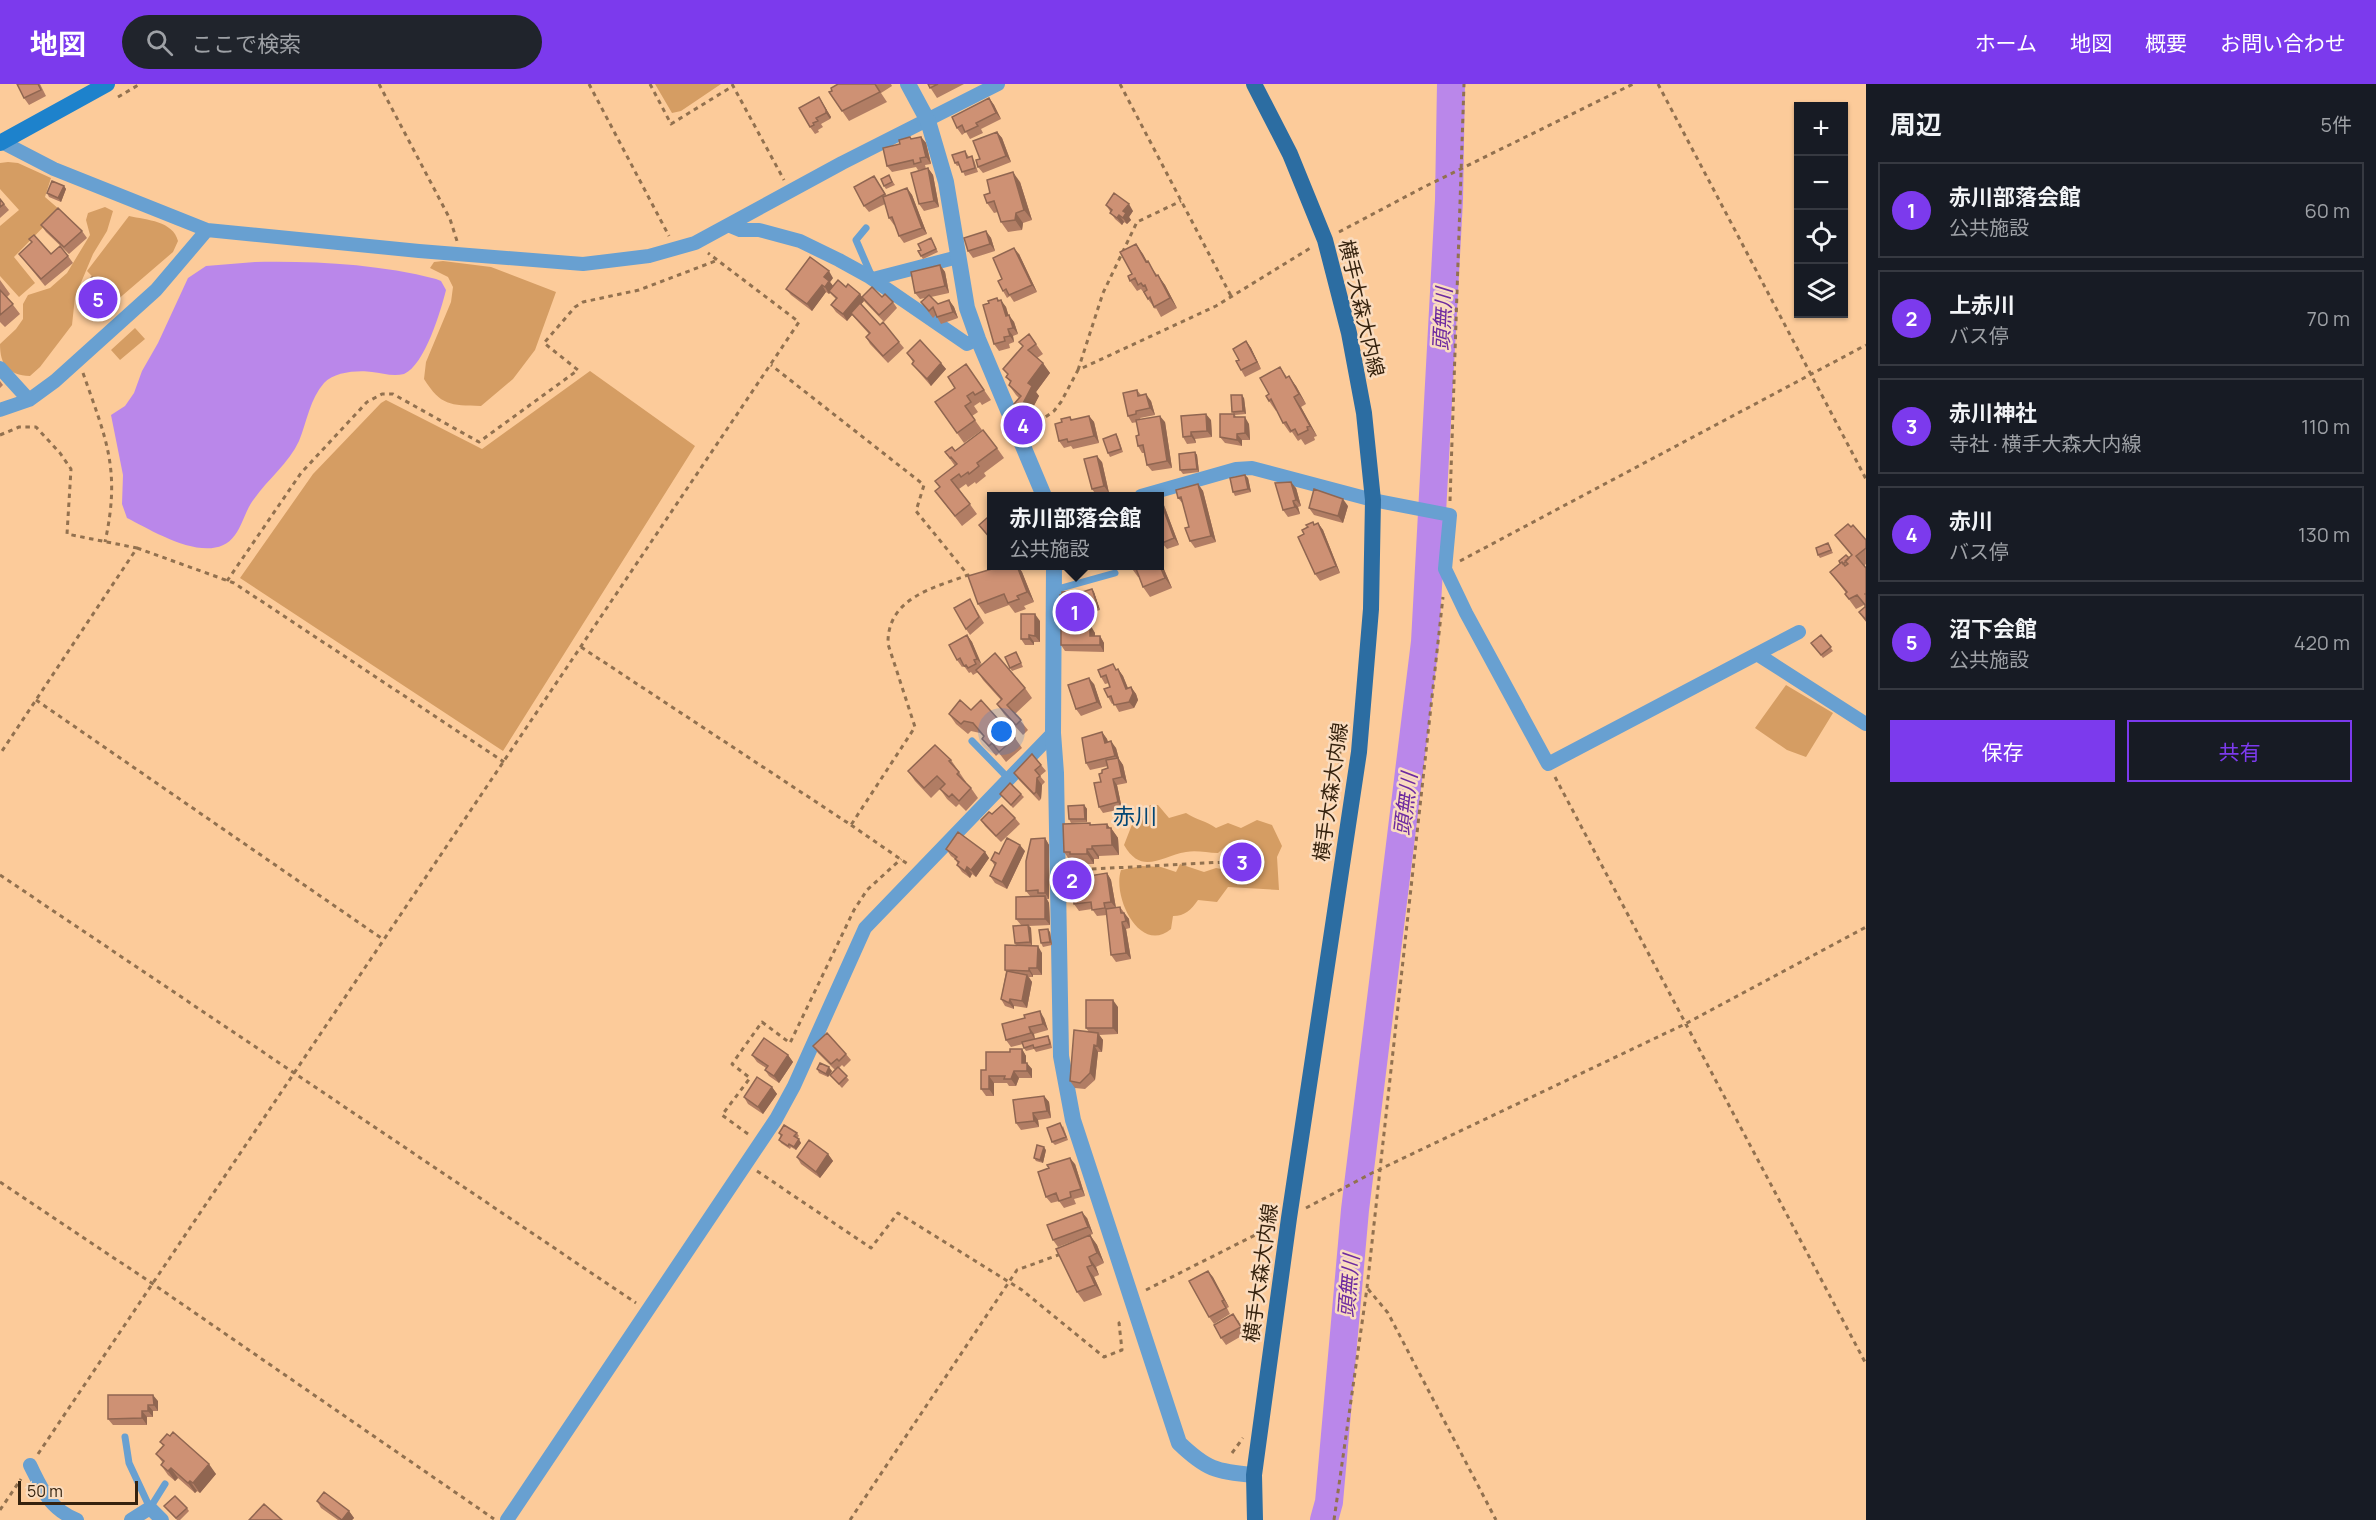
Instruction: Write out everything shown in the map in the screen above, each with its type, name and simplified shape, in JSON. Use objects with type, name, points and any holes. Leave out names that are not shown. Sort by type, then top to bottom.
[{"type":"main road","points":[[1,142],[107,84]]},
{"type":"main road","name":"横手大森大内線","points":[[1254,84],[1290,154],[1315,242],[1349,333],[1364,413],[1373,500],[1371,609],[1359,752],[1289,1218],[1254,1475],[1255,1520]]},
{"type":"street","points":[[908,84],[928,121],[946,182],[967,308],[1042,492]]},
{"type":"street","points":[[1,142],[54,169],[207,230],[583,264],[649,256],[695,243],[790,191],[998,84]]},
{"type":"street","points":[[728,225],[740,230],[759,230],[800,241],[873,279],[967,344],[978,339]]},
{"type":"street","points":[[0,410],[29,400],[55,381],[156,290],[207,230]]},
{"type":"street","points":[[873,279],[958,257]]},
{"type":"street","points":[[0,368],[29,400]]},
{"type":"street","points":[[1155,492],[1236,469],[1252,468],[1373,500],[1450,515],[1445,569],[1466,613],[1548,764],[1799,632]]},
{"type":"street","points":[[1054,570],[1053,733],[1059,871],[1061,1056],[1073,1120],[1179,1443],[1198,1461],[1222,1473],[1254,1475]]},
{"type":"street","points":[[1757,654],[1866,724]]},
{"type":"street","points":[[507,1520],[776,1119],[794,1086],[865,928],[1053,733]]},
{"type":"street","points":[[30,1465],[47,1498],[61,1513],[77,1520]]},
{"type":"street","points":[[131,1520],[150,1508],[162,1520]]},
{"type":"lane","points":[[866,228],[856,240],[873,279]]},
{"type":"lane","points":[[1054,590],[1115,573]]},
{"type":"lane","points":[[972,741],[1008,778]]},
{"type":"lane","points":[[124,1437],[129,1463],[150,1508]]},
{"type":"lane","points":[[150,1508],[165,1484]]},
{"type":"path","points":[[379,84],[450,219],[461,254]]},
{"type":"path","points":[[589,84],[675,249]]},
{"type":"path","points":[[650,84],[671,124],[733,85],[790,191]]},
{"type":"path","points":[[1120,84],[1231,296]]},
{"type":"path","points":[[1450,515],[1464,84]]},
{"type":"path","points":[[1078,369],[1216,306],[1315,242],[1633,84]]},
{"type":"path","points":[[1658,84],[1866,479]]},
{"type":"path","points":[[1019,435],[1054,411],[1061,402],[1078,369],[1103,293],[1137,222],[1181,201]]},
{"type":"path","points":[[1314,257],[1315,242]]},
{"type":"path","points":[[0,1510],[799,322],[695,243]]},
{"type":"path","points":[[226,581],[301,473],[375,396],[393,394],[478,442],[578,370],[544,343],[575,307],[584,302],[639,290],[718,260]]},
{"type":"path","points":[[1445,569],[1866,345]]},
{"type":"path","points":[[79,360],[102,425],[112,469],[113,499],[105,542]]},
{"type":"path","points":[[771,365],[924,485],[916,511],[968,575],[926,591],[912,599],[896,611],[892,619],[887,630],[888,644],[915,727],[851,825]]},
{"type":"path","points":[[0,435],[20,427],[36,428],[60,453],[71,469],[67,534],[137,548],[226,581],[504,762]]},
{"type":"path","points":[[0,754],[137,548]]},
{"type":"path","points":[[1334,1520],[1367,1288],[1441,599],[1454,584]]},
{"type":"path","points":[[581,647],[919,871]]},
{"type":"path","points":[[36,700],[384,940]]},
{"type":"path","points":[[1548,764],[1866,1364]]},
{"type":"path","points":[[760,1143],[722,1115],[750,1078],[732,1064],[762,1022],[790,1043],[854,910],[867,890],[901,859]]},
{"type":"path","points":[[1059,871],[1224,862]]},
{"type":"path","points":[[0,875],[648,1311]]},
{"type":"path","points":[[746,1164],[871,1248],[898,1213],[1009,1282],[1104,1357],[1122,1350],[1119,1323],[1133,1306],[1314,1203],[1372,1173],[1685,1024],[1866,927]]},
{"type":"path","points":[[0,1182],[153,1284],[496,1520]]},
{"type":"path","points":[[850,1520],[1017,1270],[1069,1251]]},
{"type":"path","points":[[1367,1288],[1388,1313],[1496,1520]]},
{"type":"shaded area","points":[[655,84],[721,84],[681,111],[672,113]]},
{"type":"shaded area","points":[[0,163],[18,163],[51,178],[45,197],[60,210],[14,257],[35,283],[19,297],[0,276],[0,226],[19,210],[0,189]]},
{"type":"shaded area","points":[[105,207],[113,211],[107,231],[93,254],[75,297],[72,325],[40,367],[30,376],[16,374],[4,363],[0,344],[23,319],[23,304],[28,295],[50,288],[67,273],[90,235],[86,220],[88,213]]},
{"type":"shaded area","points":[[129,216],[165,225],[171,229],[178,241],[173,252],[116,301],[87,271]]},
{"type":"shaded area","points":[[255,262],[324,263],[391,270],[436,279],[441,281],[446,290],[431,336],[412,369],[400,375],[366,371],[340,374],[328,379],[315,396],[295,449],[251,503],[235,535],[225,544],[212,548],[198,548],[167,538],[127,518],[122,504],[123,475],[111,415],[125,406],[134,393],[142,371],[158,343],[188,278],[206,266]]},
{"type":"shaded area","points":[[434,262],[491,267],[556,292],[535,350],[513,379],[481,406],[447,402],[430,388],[424,379],[426,362],[451,302],[453,287],[448,277],[430,268]]},
{"type":"shaded area","points":[[135,328],[145,339],[120,360],[111,350]]},
{"type":"shaded area","points":[[590,371],[695,446],[503,751],[240,578],[313,474],[386,400],[482,449]]},
{"type":"shaded area","points":[[1786,685],[1833,713],[1806,757],[1787,750],[1755,728]]},
{"type":"shaded area","points":[[1150,805],[1158,805],[1169,818],[1186,813],[1216,828],[1228,823],[1241,828],[1257,820],[1272,825],[1282,846],[1277,857],[1279,890],[1228,887],[1217,902],[1198,900],[1187,912],[1173,916],[1171,929],[1160,935],[1149,935],[1139,929],[1131,919],[1121,894],[1119,881],[1121,870],[1142,866],[1161,867],[1176,872],[1180,864],[1204,872],[1216,868],[1248,874],[1258,871],[1262,864],[1257,855],[1229,843],[1218,853],[1190,851],[1152,862],[1138,860],[1124,845],[1133,822],[1143,815]]},
{"type":"building","points":[[17,84],[38,84],[41,90],[24,98]]},
{"type":"building","points":[[838,84],[875,84],[880,92],[842,111],[829,92]]},
{"type":"building","points":[[819,97],[826,113],[816,118],[818,121],[810,127],[799,108]]},
{"type":"building","points":[[989,98],[996,113],[976,123],[978,126],[965,132],[962,125],[957,128],[952,117]]},
{"type":"building","points":[[997,132],[1006,156],[978,167],[976,160],[980,159],[973,141]]},
{"type":"building","points":[[910,137],[911,139],[921,137],[926,157],[920,158],[921,162],[914,164],[913,160],[887,166],[883,148],[900,144],[899,140]]},
{"type":"building","points":[[965,151],[967,158],[972,156],[975,168],[962,172],[952,155]]},
{"type":"building","points":[[928,168],[934,201],[919,204],[911,173]]},
{"type":"building","points":[[1013,172],[1024,210],[1016,213],[1015,220],[1001,222],[994,201],[987,203],[984,195],[990,193],[987,180]]},
{"type":"building","points":[[889,175],[892,182],[884,186],[881,179]]},
{"type":"building","points":[[874,176],[885,194],[864,206],[854,187]]},
{"type":"building","points":[[52,181],[64,186],[58,198],[47,193]]},
{"type":"building","points":[[907,188],[922,228],[899,236],[892,217],[889,218],[883,197]]},
{"type":"building","points":[[1114,193],[1129,204],[1123,211],[1126,213],[1123,218],[1119,215],[1117,218],[1110,213],[1112,210],[1106,205]]},
{"type":"building","points":[[58,208],[82,231],[64,247],[41,225]]},
{"type":"building","points":[[986,231],[990,244],[968,251],[964,238]]},
{"type":"building","points":[[34,235],[51,254],[60,246],[68,256],[41,279],[19,254],[32,242],[29,239]]},
{"type":"building","points":[[931,238],[936,249],[921,256],[918,244]]},
{"type":"building","points":[[1136,244],[1146,262],[1148,261],[1156,276],[1158,275],[1170,298],[1154,307],[1150,297],[1148,299],[1144,292],[1147,290],[1145,285],[1141,283],[1138,285],[1135,278],[1130,281],[1128,276],[1132,274],[1120,252]]},
{"type":"building","points":[[1014,248],[1032,285],[1009,295],[1006,289],[1003,291],[998,281],[1002,279],[993,258]]},
{"type":"building","points":[[810,257],[829,271],[824,277],[829,281],[825,287],[822,285],[807,304],[786,289]]},
{"type":"building","points":[[940,265],[945,286],[915,293],[911,272]]},
{"type":"building","points":[[92,277],[108,293],[94,307],[78,292]]},
{"type":"building","points":[[838,280],[846,287],[848,284],[860,294],[843,314],[831,305],[837,298],[829,291]]},
{"type":"building","points":[[872,287],[882,297],[885,294],[893,302],[879,315],[862,297]]},
{"type":"building","points":[[0,290],[13,304],[0,315]]},
{"type":"building","points":[[929,295],[938,304],[949,300],[953,312],[937,317],[933,307],[929,311],[921,302]]},
{"type":"building","points":[[997,298],[998,301],[1001,300],[1006,316],[1009,315],[1013,328],[1008,329],[1010,336],[1004,337],[1005,341],[994,344],[983,305]]},
{"type":"building","points":[[860,303],[880,325],[883,322],[899,342],[883,356],[866,337],[870,333],[851,313]]},
{"type":"building","points":[[1029,334],[1036,344],[1028,350],[1043,363],[1028,383],[1032,386],[1020,409],[1014,404],[1021,396],[1009,385],[1011,381],[1006,377],[1008,374],[1003,369],[1023,346],[1019,342]]},
{"type":"building","points":[[920,340],[941,363],[927,379],[912,364],[914,361],[907,353]]},
{"type":"building","points":[[1246,341],[1257,362],[1241,370],[1233,349]]},
{"type":"building","points":[[966,364],[984,390],[967,396],[971,402],[965,406],[975,420],[957,433],[935,402],[955,388],[948,377]]},
{"type":"building","points":[[1280,367],[1286,378],[1289,376],[1299,394],[1294,397],[1310,426],[1307,427],[1308,430],[1298,435],[1295,429],[1291,431],[1286,422],[1283,423],[1271,399],[1269,401],[1266,396],[1269,394],[1260,378]]},
{"type":"building","points":[[1137,390],[1138,396],[1146,394],[1150,408],[1136,411],[1136,414],[1128,416],[1123,393]]},
{"type":"building","points":[[1231,395],[1242,395],[1243,411],[1232,412]]},
{"type":"building","points":[[1206,414],[1207,431],[1191,432],[1191,436],[1183,437],[1181,416]]},
{"type":"building","points":[[1220,414],[1245,417],[1245,433],[1237,434],[1237,440],[1220,437]]},
{"type":"building","points":[[1089,416],[1094,436],[1068,442],[1067,439],[1059,441],[1055,424],[1062,422],[1061,419],[1070,417],[1071,420]]},
{"type":"building","points":[[1160,416],[1167,461],[1147,465],[1143,445],[1138,446],[1136,436],[1139,435],[1136,420]]},
{"type":"building","points":[[983,430],[997,448],[977,463],[979,466],[969,474],[968,472],[961,477],[959,474],[951,480],[970,504],[955,516],[935,491],[940,487],[935,481],[957,464],[945,452],[952,447],[955,451]]},
{"type":"building","points":[[1116,434],[1121,449],[1108,453],[1103,439]]},
{"type":"building","points":[[1195,452],[1197,469],[1180,470],[1179,454]]},
{"type":"building","points":[[1097,456],[1104,486],[1092,489],[1084,459]]},
{"type":"building","points":[[1245,475],[1248,489],[1233,492],[1230,478]]},
{"type":"building","points":[[1291,482],[1296,500],[1293,501],[1295,507],[1283,510],[1275,483]]},
{"type":"building","points":[[1198,484],[1211,536],[1190,541],[1185,528],[1189,527],[1181,497],[1178,498],[1176,490]]},
{"type":"building","points":[[1314,489],[1343,499],[1338,516],[1309,508]]},
{"type":"building","points":[[1164,511],[1174,538],[1164,542]]},
{"type":"building","points":[[987,518],[987,534],[979,525]]},
{"type":"building","points":[[1313,522],[1314,525],[1318,523],[1336,566],[1315,574],[1298,537],[1304,534],[1302,530],[1308,527],[1306,525]]},
{"type":"building","points":[[1848,524],[1851,527],[1853,525],[1866,540],[1866,548],[1856,556],[1866,568],[1866,606],[1857,595],[1849,599],[1845,594],[1847,592],[1830,572],[1842,562],[1845,566],[1848,564],[1845,561],[1852,555],[1835,535]]},
{"type":"building","points":[[1828,543],[1831,550],[1818,555],[1816,548]]},
{"type":"building","points":[[1846,555],[1849,558],[1843,564],[1840,563],[1839,561]]},
{"type":"building","points":[[988,570],[1019,570],[1027,592],[1017,596],[1019,599],[1008,603],[1004,594],[978,604],[968,576]]},
{"type":"building","points":[[1137,570],[1162,570],[1165,578],[1143,587]]},
{"type":"building","points":[[1092,589],[1098,607],[1085,611],[1079,593]]},
{"type":"building","points":[[1075,591],[1080,615],[1065,616],[1060,595],[1062,592]]},
{"type":"building","points":[[970,599],[979,617],[966,629],[954,608]]},
{"type":"building","points":[[1866,606],[1866,620],[1859,612]]},
{"type":"building","points":[[1021,614],[1035,614],[1035,636],[1029,635],[1029,639],[1021,639]]},
{"type":"building","points":[[1087,619],[1086,627],[1090,627],[1090,636],[1100,636],[1100,645],[1061,645],[1061,621]]},
{"type":"building","points":[[967,635],[977,659],[974,660],[976,664],[968,668],[964,666],[960,658],[957,660],[949,645]]},
{"type":"building","points":[[1821,635],[1831,647],[1821,655],[1811,643]]},
{"type":"building","points":[[1016,652],[1021,663],[1010,668],[1005,657]]},
{"type":"building","points":[[995,653],[1025,688],[1007,705],[1021,720],[1016,725],[997,704],[1002,699],[976,670]]},
{"type":"building","points":[[1113,664],[1116,670],[1118,669],[1126,689],[1131,687],[1133,693],[1129,702],[1114,705],[1111,696],[1108,697],[1104,689],[1110,687],[1106,675],[1101,677],[1098,670]]},
{"type":"building","points":[[1089,678],[1097,702],[1076,709],[1068,685]]},
{"type":"building","points":[[960,700],[971,710],[981,700],[1015,738],[999,752],[992,743],[989,746],[973,723],[964,721],[961,724],[949,714]]},
{"type":"building","points":[[1102,732],[1105,743],[1111,741],[1115,756],[1086,763],[1082,738]]},
{"type":"building","points":[[935,745],[951,760],[949,761],[959,772],[957,774],[971,788],[959,801],[952,794],[949,797],[940,789],[945,784],[937,776],[924,788],[908,771]]},
{"type":"building","points":[[1032,754],[1041,765],[1035,770],[1040,776],[1037,778],[1034,794],[1014,773]]},
{"type":"building","points":[[1118,758],[1122,777],[1113,779],[1118,802],[1099,807],[1094,783],[1101,782],[1099,774],[1108,768],[1106,760]]},
{"type":"building","points":[[1010,783],[1021,794],[1011,805],[1000,794]]},
{"type":"building","points":[[1002,805],[1015,818],[996,836],[981,820],[989,812],[992,814]]},
{"type":"building","points":[[1084,805],[1085,819],[1069,819],[1068,806]]},
{"type":"building","points":[[1090,823],[1090,825],[1107,824],[1107,828],[1111,828],[1112,845],[1092,846],[1092,849],[1087,849],[1087,854],[1064,852],[1063,824]]},
{"type":"building","points":[[958,832],[985,852],[971,870],[967,867],[965,871],[957,865],[959,862],[955,859],[957,857],[946,849]]},
{"type":"building","points":[[1007,838],[1020,845],[1002,882],[990,876],[996,863],[991,860],[995,852],[999,854]]},
{"type":"building","points":[[1045,838],[1045,893],[1038,893],[1038,890],[1026,891],[1026,861],[1031,839]]},
{"type":"building","points":[[1234,850],[1244,850],[1244,868],[1234,868]]},
{"type":"building","points":[[1107,873],[1111,902],[1104,903],[1105,908],[1092,910],[1091,902],[1074,904],[1070,879]]},
{"type":"building","points":[[1045,896],[1045,919],[1016,919],[1016,897]]},
{"type":"building","points":[[1120,907],[1126,921],[1122,922],[1126,953],[1111,955],[1106,909]]},
{"type":"building","points":[[1028,925],[1030,942],[1015,943],[1013,926]]},
{"type":"building","points":[[1048,929],[1050,942],[1041,943],[1039,930]]},
{"type":"building","points":[[1005,945],[1038,946],[1037,968],[1029,968],[1029,971],[1005,970]]},
{"type":"building","points":[[1007,971],[1027,975],[1022,1001],[1010,999],[1009,1003],[1001,999]]},
{"type":"building","points":[[1086,1000],[1113,1000],[1113,1028],[1086,1028]]},
{"type":"building","points":[[1040,1011],[1043,1024],[1029,1027],[1031,1033],[1006,1040],[1002,1024]]},
{"type":"building","points":[[1074,1030],[1098,1033],[1090,1073],[1080,1083],[1070,1081]]},
{"type":"building","points":[[827,1033],[846,1054],[839,1061],[837,1059],[831,1064],[813,1046]]},
{"type":"building","points":[[1048,1036],[1050,1044],[1024,1048],[1022,1042]]},
{"type":"building","points":[[764,1038],[788,1055],[774,1076],[765,1070],[768,1066],[752,1055]]},
{"type":"building","points":[[1010,1049],[1022,1049],[1022,1063],[1027,1063],[1027,1071],[1014,1071],[1011,1079],[1004,1079],[1005,1076],[989,1076],[989,1089],[981,1089],[981,1070],[986,1070],[986,1052],[1010,1052]]},
{"type":"building","points":[[820,1063],[829,1067],[826,1074],[817,1069]]},
{"type":"building","points":[[838,1067],[847,1076],[839,1084],[830,1075]]},
{"type":"building","points":[[757,1077],[772,1087],[758,1107],[744,1097]]},
{"type":"building","points":[[1044,1096],[1047,1111],[1033,1113],[1034,1121],[1016,1123],[1013,1100]]},
{"type":"building","points":[[1060,1123],[1066,1137],[1052,1142],[1047,1128]]},
{"type":"building","points":[[784,1125],[797,1133],[794,1136],[799,1139],[794,1147],[779,1140],[782,1135],[779,1133]]},
{"type":"building","points":[[809,1140],[828,1154],[816,1172],[797,1157]]},
{"type":"building","points":[[1037,1145],[1044,1147],[1040,1160],[1034,1158]]},
{"type":"building","points":[[1070,1158],[1081,1189],[1070,1192],[1071,1197],[1059,1201],[1056,1193],[1046,1197],[1038,1172],[1049,1168],[1047,1165]]},
{"type":"building","points":[[1082,1212],[1088,1227],[1053,1240],[1047,1225]]},
{"type":"building","points":[[1090,1235],[1097,1253],[1089,1257],[1092,1265],[1087,1267],[1095,1285],[1077,1292],[1056,1249]]},
{"type":"building","points":[[1208,1271],[1226,1308],[1209,1317],[1189,1281]]},
{"type":"building","points":[[1233,1314],[1241,1327],[1221,1338],[1214,1325]]},
{"type":"building","points":[[108,1395],[153,1395],[154,1405],[148,1405],[148,1411],[142,1411],[142,1418],[108,1419]]},
{"type":"building","points":[[173,1432],[209,1464],[193,1483],[190,1481],[188,1483],[171,1468],[168,1471],[161,1465],[164,1461],[156,1454],[164,1445],[160,1442],[167,1434],[170,1436]]},
{"type":"building","points":[[324,1492],[349,1511],[342,1520],[317,1501]]},
{"type":"building","points":[[175,1496],[187,1508],[176,1518],[164,1506]]},
{"type":"building","points":[[264,1504],[282,1520],[249,1520]]},
{"type":"waterway","name":"頭無川","points":[[1324,1520],[1329,1502],[1355,1210],[1425,642],[1449,200],[1451,84]]},
{"type":"place","name":"沼下会館","points":[[98,299]]},
{"type":"place","name":"赤川","points":[[1023,425]]},
{"type":"place","name":"赤川部落会館","points":[[1075,612]]},
{"type":"place","name":"赤川神社","points":[[1242,862]]},
{"type":"place","name":"上赤川","points":[[1072,880]]},
{"type":"district","name":"赤川","points":[[1135,816]]}]
